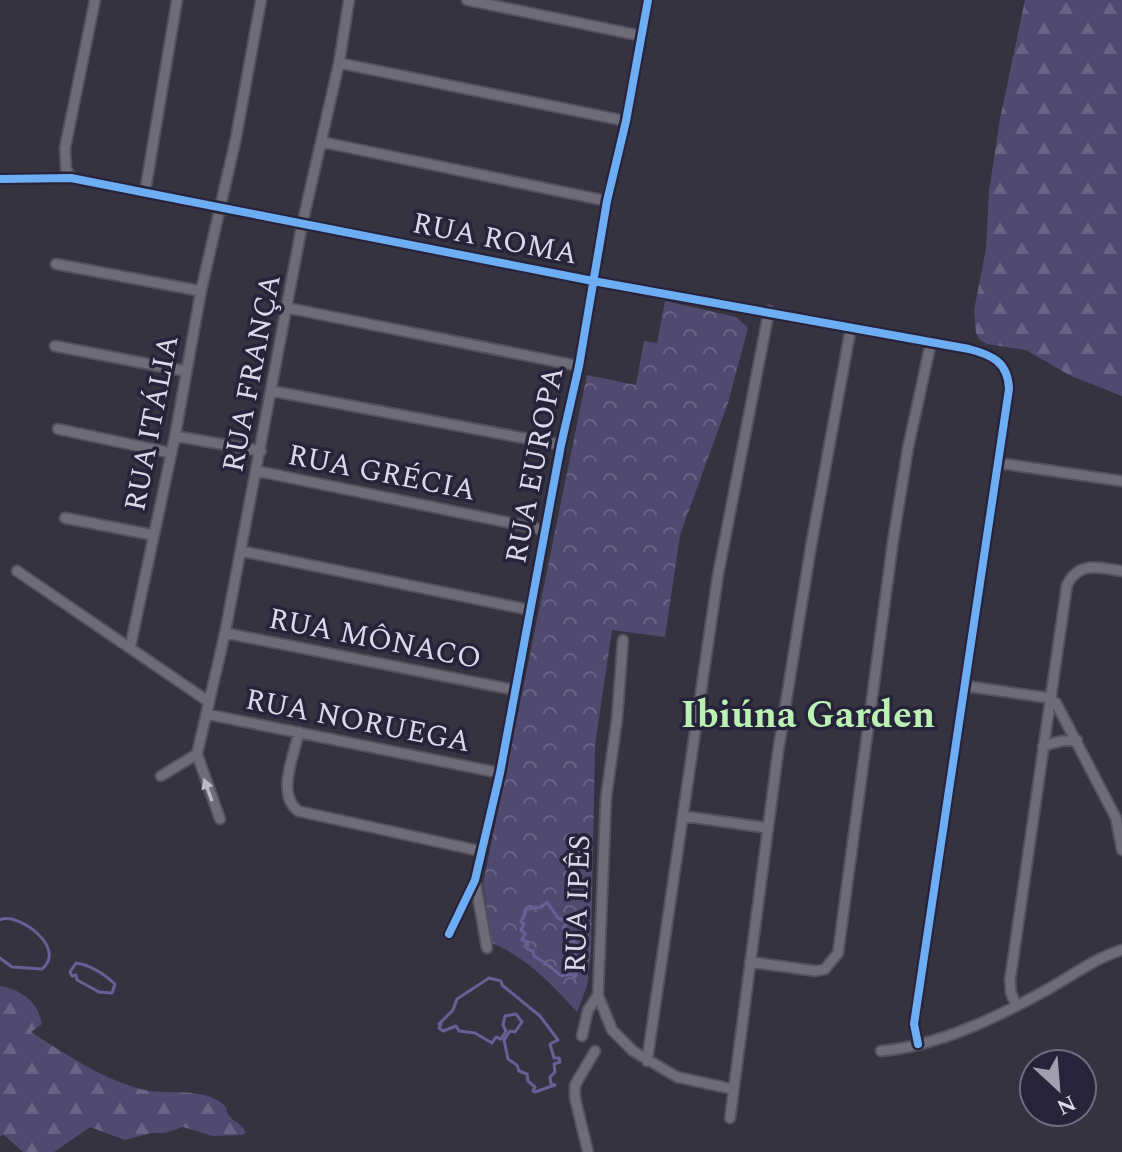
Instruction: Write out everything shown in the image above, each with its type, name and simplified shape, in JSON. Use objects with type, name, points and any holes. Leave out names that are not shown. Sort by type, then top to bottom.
[{"type":"street","points":[[71,178],[64,161],[65,148],[95,0]]},
{"type":"street","points":[[145,192],[177,0]]},
{"type":"street","name":"RUA ITÁLIA","points":[[130,648],[261,0]]},
{"type":"street","name":"RUA FRANÇA","points":[[197,754],[225,633],[302,225],[339,63],[349,0]]},
{"type":"street","points":[[467,0],[642,36]]},
{"type":"street","name":"RUA EUROPA","points":[[449,934],[475,880],[500,773],[561,445],[579,366],[607,201],[626,121],[648,0]]},
{"type":"street","points":[[339,63],[626,121]]},
{"type":"street","points":[[322,142],[607,201]]},
{"type":"street","name":"RUA ROMA","points":[[0,179],[71,178],[593,281],[769,311],[989,354],[1002,364],[1009,389],[998,463]]},
{"type":"street","points":[[56,264],[201,291]]},
{"type":"street","points":[[288,308],[579,366]]},
{"type":"street","points":[[647,1061],[718,575],[769,311]]},
{"type":"street","points":[[730,1118],[768,828],[811,546],[851,327]]},
{"type":"street","points":[[750,962],[816,971],[825,969],[838,953],[893,541],[908,448],[931,342]]},
{"type":"street","points":[[55,346],[185,371]]},
{"type":"street","points":[[272,391],[561,445]]},
{"type":"street","points":[[58,429],[171,453]]},
{"type":"street","points":[[175,436],[261,451]]},
{"type":"street","points":[[918,1044],[914,1024],[998,463],[1122,481]]},
{"type":"street","name":"RUA GRÉCIA","points":[[257,471],[545,530]]},
{"type":"street","points":[[65,518],[153,535]]},
{"type":"street","points":[[241,551],[530,610]]},
{"type":"street","points":[[1016,1005],[1010,980],[1067,585],[1071,577],[1088,566],[1122,571]]},
{"type":"street","points":[[17,571],[209,702]]},
{"type":"street","name":"RUA MÔNACO","points":[[225,633],[515,690]]},
{"type":"street","name":"RUA IPÊS","points":[[623,640],[617,719],[606,798],[598,995],[612,1030],[647,1061],[677,1077],[732,1089]]},
{"type":"street","points":[[966,686],[1049,698],[1061,709],[1116,818],[1122,850]]},
{"type":"street","name":"RUA NORUEGA","points":[[206,714],[500,773]]},
{"type":"street","points":[[299,732],[287,788],[288,799],[298,811],[480,851]]},
{"type":"street","points":[[1043,746],[1077,740]]},
{"type":"street","points":[[161,776],[197,754],[220,819]]},
{"type":"street","points":[[683,816],[768,828]]},
{"type":"street","name":"RUA EUROPA","points":[[475,880],[487,948]]},
{"type":"street","points":[[881,1051],[918,1044],[967,1027],[1122,950]]},
{"type":"street","points":[[582,1036],[588,1010],[598,995]]},
{"type":"street","points":[[588,1152],[575,1098],[575,1085],[595,1051]]},
{"type":"green space","points":[[1025,0],[1122,0],[1122,396],[1071,376],[1026,350],[987,344],[976,333],[974,310],[986,249],[989,191],[1000,119]]},
{"type":"green space","points":[[665,301],[736,317],[748,328],[728,403],[680,535],[665,637],[612,630],[595,745],[591,947],[587,986],[577,1012],[528,964],[492,943],[483,884],[587,375],[636,385],[644,341],[657,343]]},
{"type":"green space","points":[[0,986],[15,991],[33,1003],[42,1024],[31,1032],[70,1057],[111,1079],[140,1089],[195,1093],[216,1099],[246,1133],[213,1136],[183,1127],[125,1140],[90,1127],[54,1152],[23,1152],[4,1135],[0,1136]]},
{"type":"waterway","points":[[547,902],[558,918],[568,922],[563,928],[578,946],[573,959],[579,963],[575,977],[571,974],[561,976],[534,956],[533,951],[527,949],[528,942],[522,940],[525,934],[521,930],[524,924],[521,922],[527,909],[541,907],[547,902]]},
{"type":"waterway","points":[[0,920],[8,919],[28,926],[45,942],[49,951],[42,969],[12,967],[0,958]]},
{"type":"waterway","points":[[76,963],[92,968],[111,980],[115,984],[112,993],[99,992],[77,980],[76,975],[72,976],[70,972],[76,963]]},
{"type":"waterway","points":[[489,978],[501,981],[540,1016],[558,1040],[550,1044],[554,1058],[559,1058],[560,1062],[554,1064],[555,1072],[550,1077],[551,1084],[555,1085],[533,1091],[535,1087],[528,1081],[527,1074],[519,1071],[517,1065],[508,1059],[504,1040],[522,1022],[516,1014],[505,1016],[503,1025],[506,1031],[501,1039],[496,1037],[492,1043],[475,1033],[459,1031],[456,1026],[443,1031],[439,1028],[439,1024],[453,1010],[457,999],[489,978]]},
{"type":"cycle path","points":[[449,934],[475,880],[500,773],[561,445],[579,366],[607,201],[626,121],[648,0]]},
{"type":"cycle path","points":[[0,179],[71,178],[593,281],[969,349],[997,361],[1006,372],[1009,389],[914,1024],[918,1044]]},
{"type":"district","name":"Ibiúna Garden","points":[[808,714]]}]
